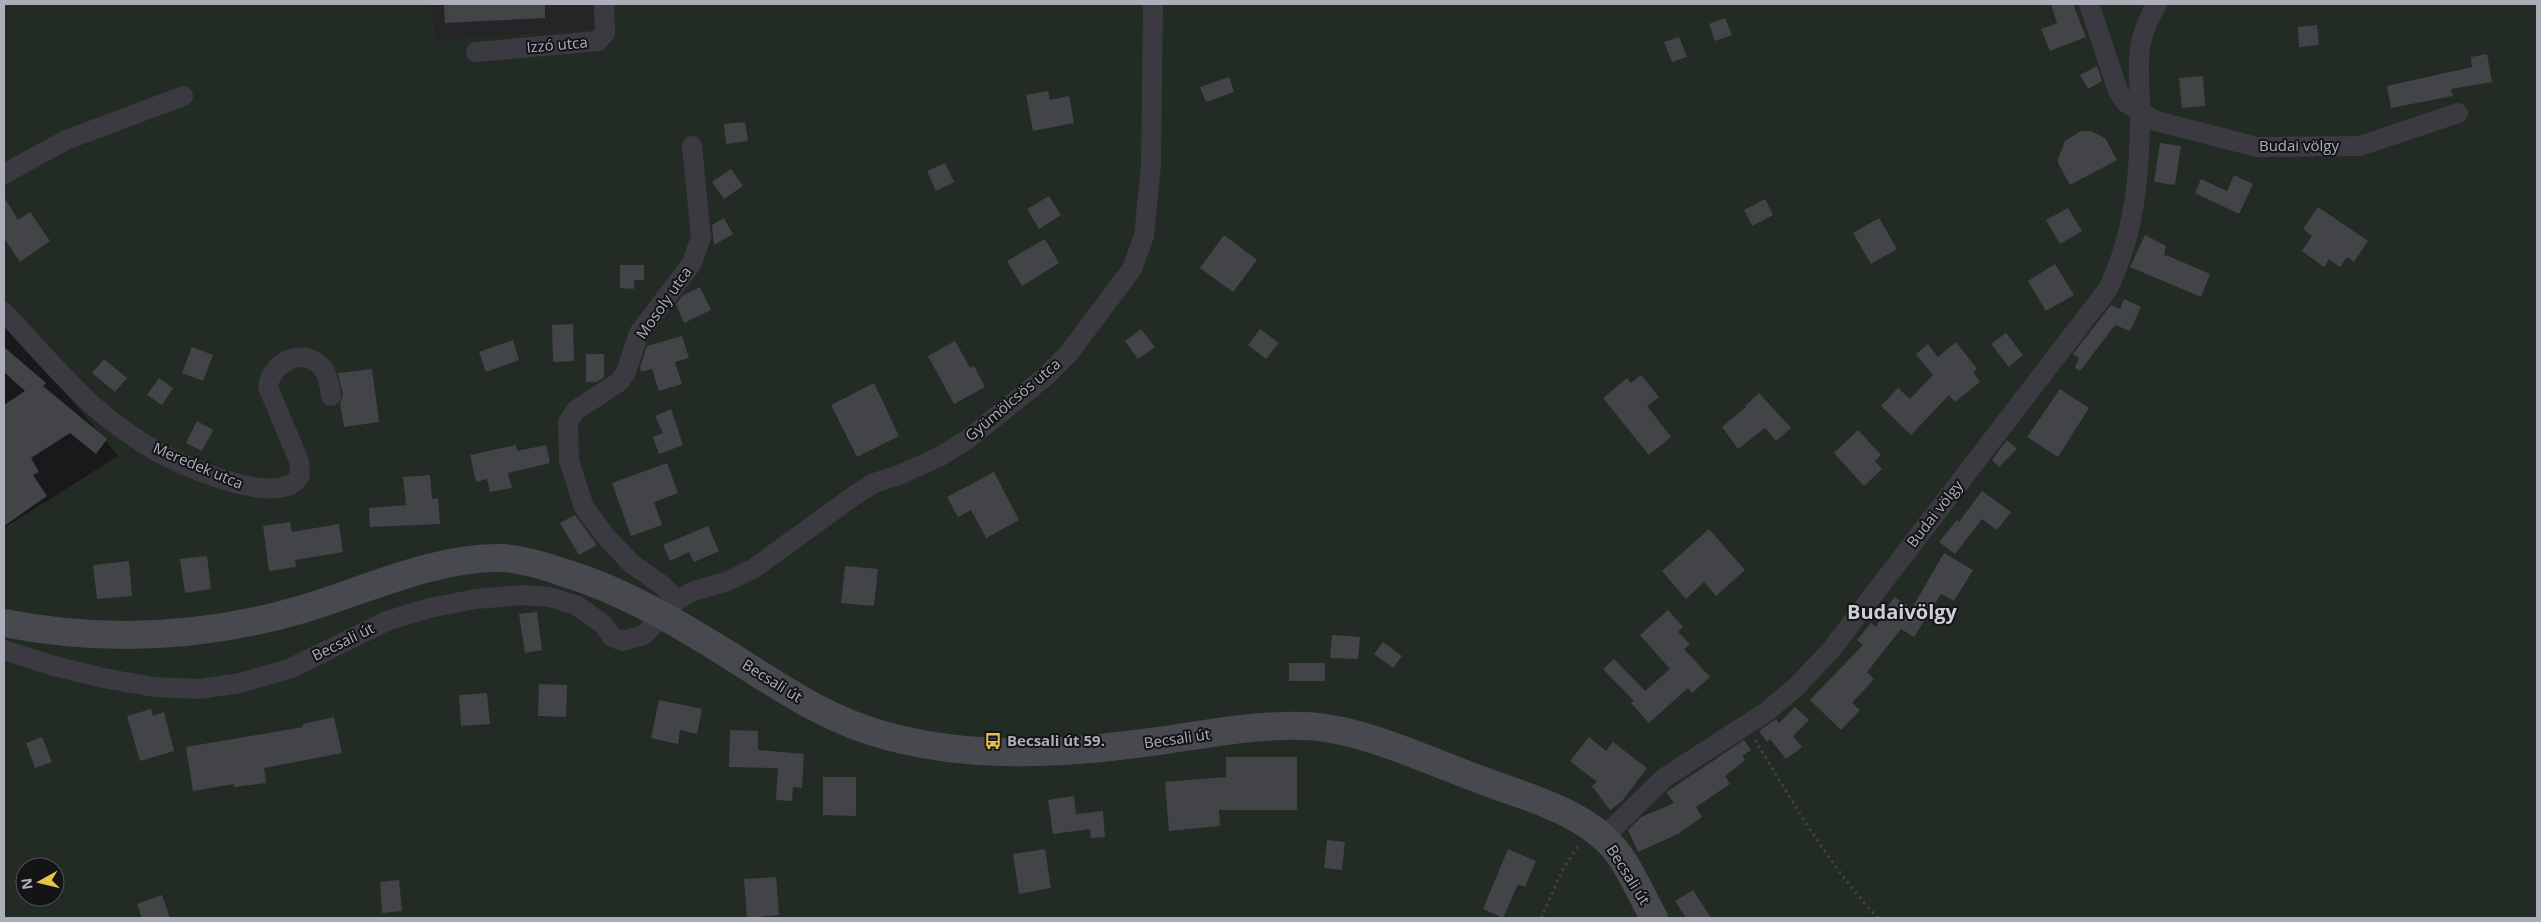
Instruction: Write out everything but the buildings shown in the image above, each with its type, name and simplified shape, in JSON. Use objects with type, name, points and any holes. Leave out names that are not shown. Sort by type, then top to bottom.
[{"type":"main road","name":"Becsali út","points":[[4,623],[56,631],[123,637],[197,632],[303,609],[435,568],[470,560],[501,558],[536,564],[670,608],[823,712],[851,725],[894,738],[968,750],[1053,751],[1130,745],[1244,729],[1306,725],[1341,731],[1401,750],[1540,803],[1597,832],[1619,854],[1654,918]]},
{"type":"street","name":"Izzó utca","points":[[476,52],[598,41],[605,32],[604,4]]},
{"type":"street","name":"Gyümölcsös utca","points":[[670,608],[694,591],[725,582],[753,569],[855,494],[874,483],[899,475],[968,439],[1045,377],[1069,353],[1132,269],[1144,236],[1151,165],[1153,4]]},
{"type":"street","points":[[2088,4],[2118,91],[2126,103],[2140,111]]},
{"type":"street","name":"Budai völgy","points":[[1597,832],[1664,778],[1746,725],[1796,688],[1832,650],[2108,289],[2123,254],[2136,204],[2140,111],[2140,36],[2157,4]]},
{"type":"street","points":[[4,174],[66,140],[183,96]]},
{"type":"street","name":"Budai völgy","points":[[2140,111],[2165,123],[2257,147],[2360,146],[2458,113]]},
{"type":"street","name":"Mosoly utca","points":[[670,608],[662,585],[632,564],[606,537],[584,507],[569,460],[568,422],[576,410],[619,382],[626,372],[639,333],[692,263],[701,237],[692,146]]},
{"type":"street","name":"Meredek utca","points":[[4,312],[100,412],[157,451],[213,475],[250,488],[267,490],[283,488],[291,485],[300,475],[298,461],[268,386],[269,377],[276,366],[291,358],[310,359],[316,362],[323,368],[332,396]]},
{"type":"street","name":"Becsali út","points":[[4,650],[54,666],[103,678],[154,686],[200,689],[240,683],[289,669],[387,621],[429,608],[476,599],[523,595],[549,597],[576,605],[599,621],[612,637],[622,641],[644,635],[670,608]]},
{"type":"path","points":[[1746,725],[1785,790],[1828,854],[1863,902],[1878,918]]},
{"type":"path","points":[[1541,918],[1563,870],[1597,832]]},
{"type":"shaded area","points":[[4,4],[430,4],[437,39],[593,29],[593,4],[2537,4],[2537,918],[4,918],[4,528],[118,456],[4,318]]},
{"type":"shaded area","points":[[430,4],[593,4],[594,29],[437,39]]},
{"type":"place","name":"Becsali út 59.","points":[[993,741]]},
{"type":"district","name":"Budaivölgy","points":[[1902,612]]}]
